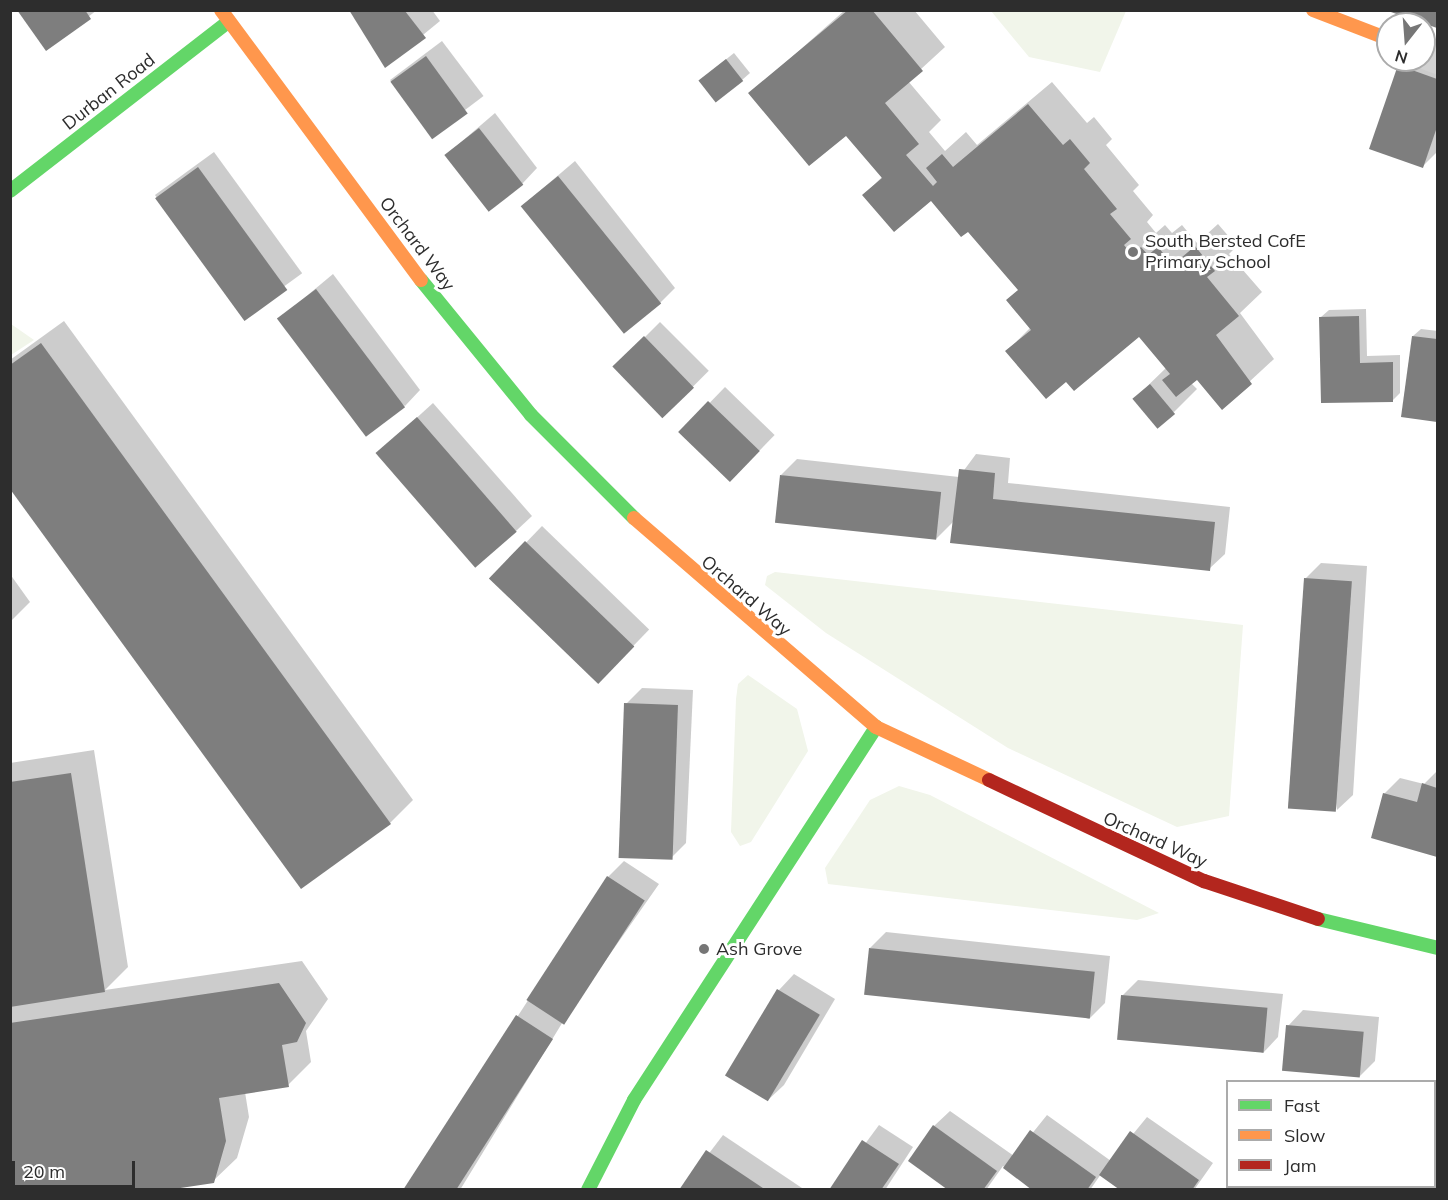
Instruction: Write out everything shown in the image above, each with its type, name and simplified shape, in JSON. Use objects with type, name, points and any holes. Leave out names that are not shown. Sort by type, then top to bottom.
[{"type":"street","points":[[1313,10],[1376,34]]},
{"type":"street","name":"Durban Road","points":[[10,191],[225,16]]},
{"type":"street","name":"Orchard Way","points":[[225,16],[457,328],[531,415],[664,548],[876,727],[1204,881],[1301,915],[1437,948]]},
{"type":"street","points":[[588,1190],[640,1090],[876,727]]},
{"type":"shaded area","points":[[991,11],[1126,11],[1100,72],[1029,57]]},
{"type":"shaded area","points":[[11,324],[34,340],[11,355]]},
{"type":"shaded area","points":[[775,572],[1243,625],[1229,816],[1177,827],[1008,748],[826,633],[765,585],[767,576]]},
{"type":"shaded area","points":[[748,675],[797,709],[808,751],[751,842],[740,846],[731,832],[736,699],[738,684]]},
{"type":"shaded area","points":[[899,786],[930,795],[1159,913],[1137,920],[828,884],[825,868],[870,800]]},
{"type":"building","points":[[17,10],[85,10],[91,19],[46,51]]},
{"type":"building","points":[[349,10],[405,11],[426,38],[385,68]]},
{"type":"building","points":[[848,10],[872,10],[923,71],[885,103],[919,144],[906,155],[933,186],[937,182],[926,168],[942,154],[953,167],[1028,104],[1063,145],[1070,139],[1090,163],[1084,169],[1117,209],[1110,214],[1131,239],[1124,245],[1132,255],[1141,247],[1148,255],[1158,247],[1173,265],[1195,246],[1215,271],[1207,277],[1239,316],[1216,335],[1252,384],[1222,410],[1197,380],[1176,397],[1162,380],[1170,374],[1139,337],[1074,391],[1066,382],[1046,399],[1005,351],[1031,330],[1006,300],[1018,290],[968,232],[961,237],[931,201],[894,232],[862,195],[882,178],[846,136],[809,166],[748,93]]},
{"type":"building","points":[[1437,10],[1437,28],[1436,12],[1388,11]]},
{"type":"building","points":[[426,56],[468,113],[432,139],[390,82]]},
{"type":"building","points":[[726,59],[743,81],[716,103],[698,81]]},
{"type":"building","points":[[1396,72],[1418,72],[1437,79],[1437,127],[1423,168],[1369,149]]},
{"type":"building","points":[[479,128],[523,185],[489,212],[444,155]]},
{"type":"building","points":[[198,167],[287,290],[244,321],[155,198]]},
{"type":"building","points":[[558,176],[661,303],[624,334],[521,206]]},
{"type":"building","points":[[316,289],[405,407],[366,437],[277,318]]},
{"type":"building","points":[[1359,316],[1360,363],[1393,362],[1393,402],[1321,403],[1319,317]]},
{"type":"building","points":[[644,336],[694,388],[662,418],[612,367]]},
{"type":"building","points":[[1412,336],[1437,339],[1437,422],[1401,417]]},
{"type":"building","points":[[41,343],[391,824],[301,889],[10,489],[10,365]]},
{"type":"building","points":[[1150,384],[1175,414],[1157,429],[1132,399]]},
{"type":"building","points":[[708,401],[760,451],[730,482],[678,432]]},
{"type":"building","points":[[417,417],[517,532],[475,568],[375,453]]},
{"type":"building","points":[[959,469],[995,473],[993,499],[1215,522],[1210,571],[950,543]]},
{"type":"building","points":[[780,475],[941,492],[936,540],[775,523]]},
{"type":"building","points":[[525,541],[634,647],[598,684],[489,578]]},
{"type":"building","points":[[1304,578],[1352,581],[1336,812],[1288,808]]},
{"type":"building","points":[[624,703],[678,705],[673,860],[619,858]]},
{"type":"building","points":[[71,773],[105,992],[10,1007],[10,782]]},
{"type":"building","points":[[1422,783],[1437,788],[1437,857],[1371,838],[1383,793],[1417,802]]},
{"type":"building","points":[[607,876],[645,901],[564,1025],[526,1000]]},
{"type":"building","points":[[869,948],[1095,972],[1090,1018],[864,995]]},
{"type":"building","points":[[279,983],[306,1023],[297,1042],[282,1045],[289,1087],[219,1098],[226,1141],[214,1183],[167,1190],[10,1190],[10,1023]]},
{"type":"building","points":[[777,989],[820,1015],[768,1101],[725,1076]]},
{"type":"building","points":[[1121,995],[1267,1008],[1264,1053],[1117,1040]]},
{"type":"building","points":[[516,1015],[553,1039],[456,1190],[403,1190]]},
{"type":"building","points":[[1286,1025],[1364,1032],[1360,1078],[1282,1071]]},
{"type":"building","points":[[933,1125],[997,1171],[983,1190],[948,1190],[908,1161]]},
{"type":"building","points":[[1030,1130],[1096,1177],[1087,1190],[1032,1190],[1003,1168]]},
{"type":"building","points":[[1130,1131],[1199,1180],[1192,1190],[1120,1190],[1099,1175]]},
{"type":"building","points":[[862,1140],[899,1164],[881,1190],[829,1190]]},
{"type":"building","points":[[706,1150],[766,1190],[679,1190]]},
{"type":"building","points":[[1356,1188],[1380,1188],[1355,1190]]},
{"type":"traffic: fast","points":[[10,191],[229,21]]},
{"type":"traffic: fast","points":[[421,280],[531,415],[634,518]]},
{"type":"traffic: fast","points":[[588,1190],[634,1100],[876,727]]},
{"type":"traffic: fast","points":[[1318,919],[1438,948]]},
{"type":"traffic: slow","points":[[221,10],[421,280]]},
{"type":"traffic: slow","points":[[1313,10],[1376,34]]},
{"type":"traffic: slow","points":[[634,518],[876,727],[989,780]]},
{"type":"traffic: jam","points":[[989,780],[1204,881],[1318,919]]},
{"type":"place","name":"South Bersted CofE Primary School","points":[[1133,252]]},
{"type":"place","name":"Ash Grove","points":[[704,949]]}]
